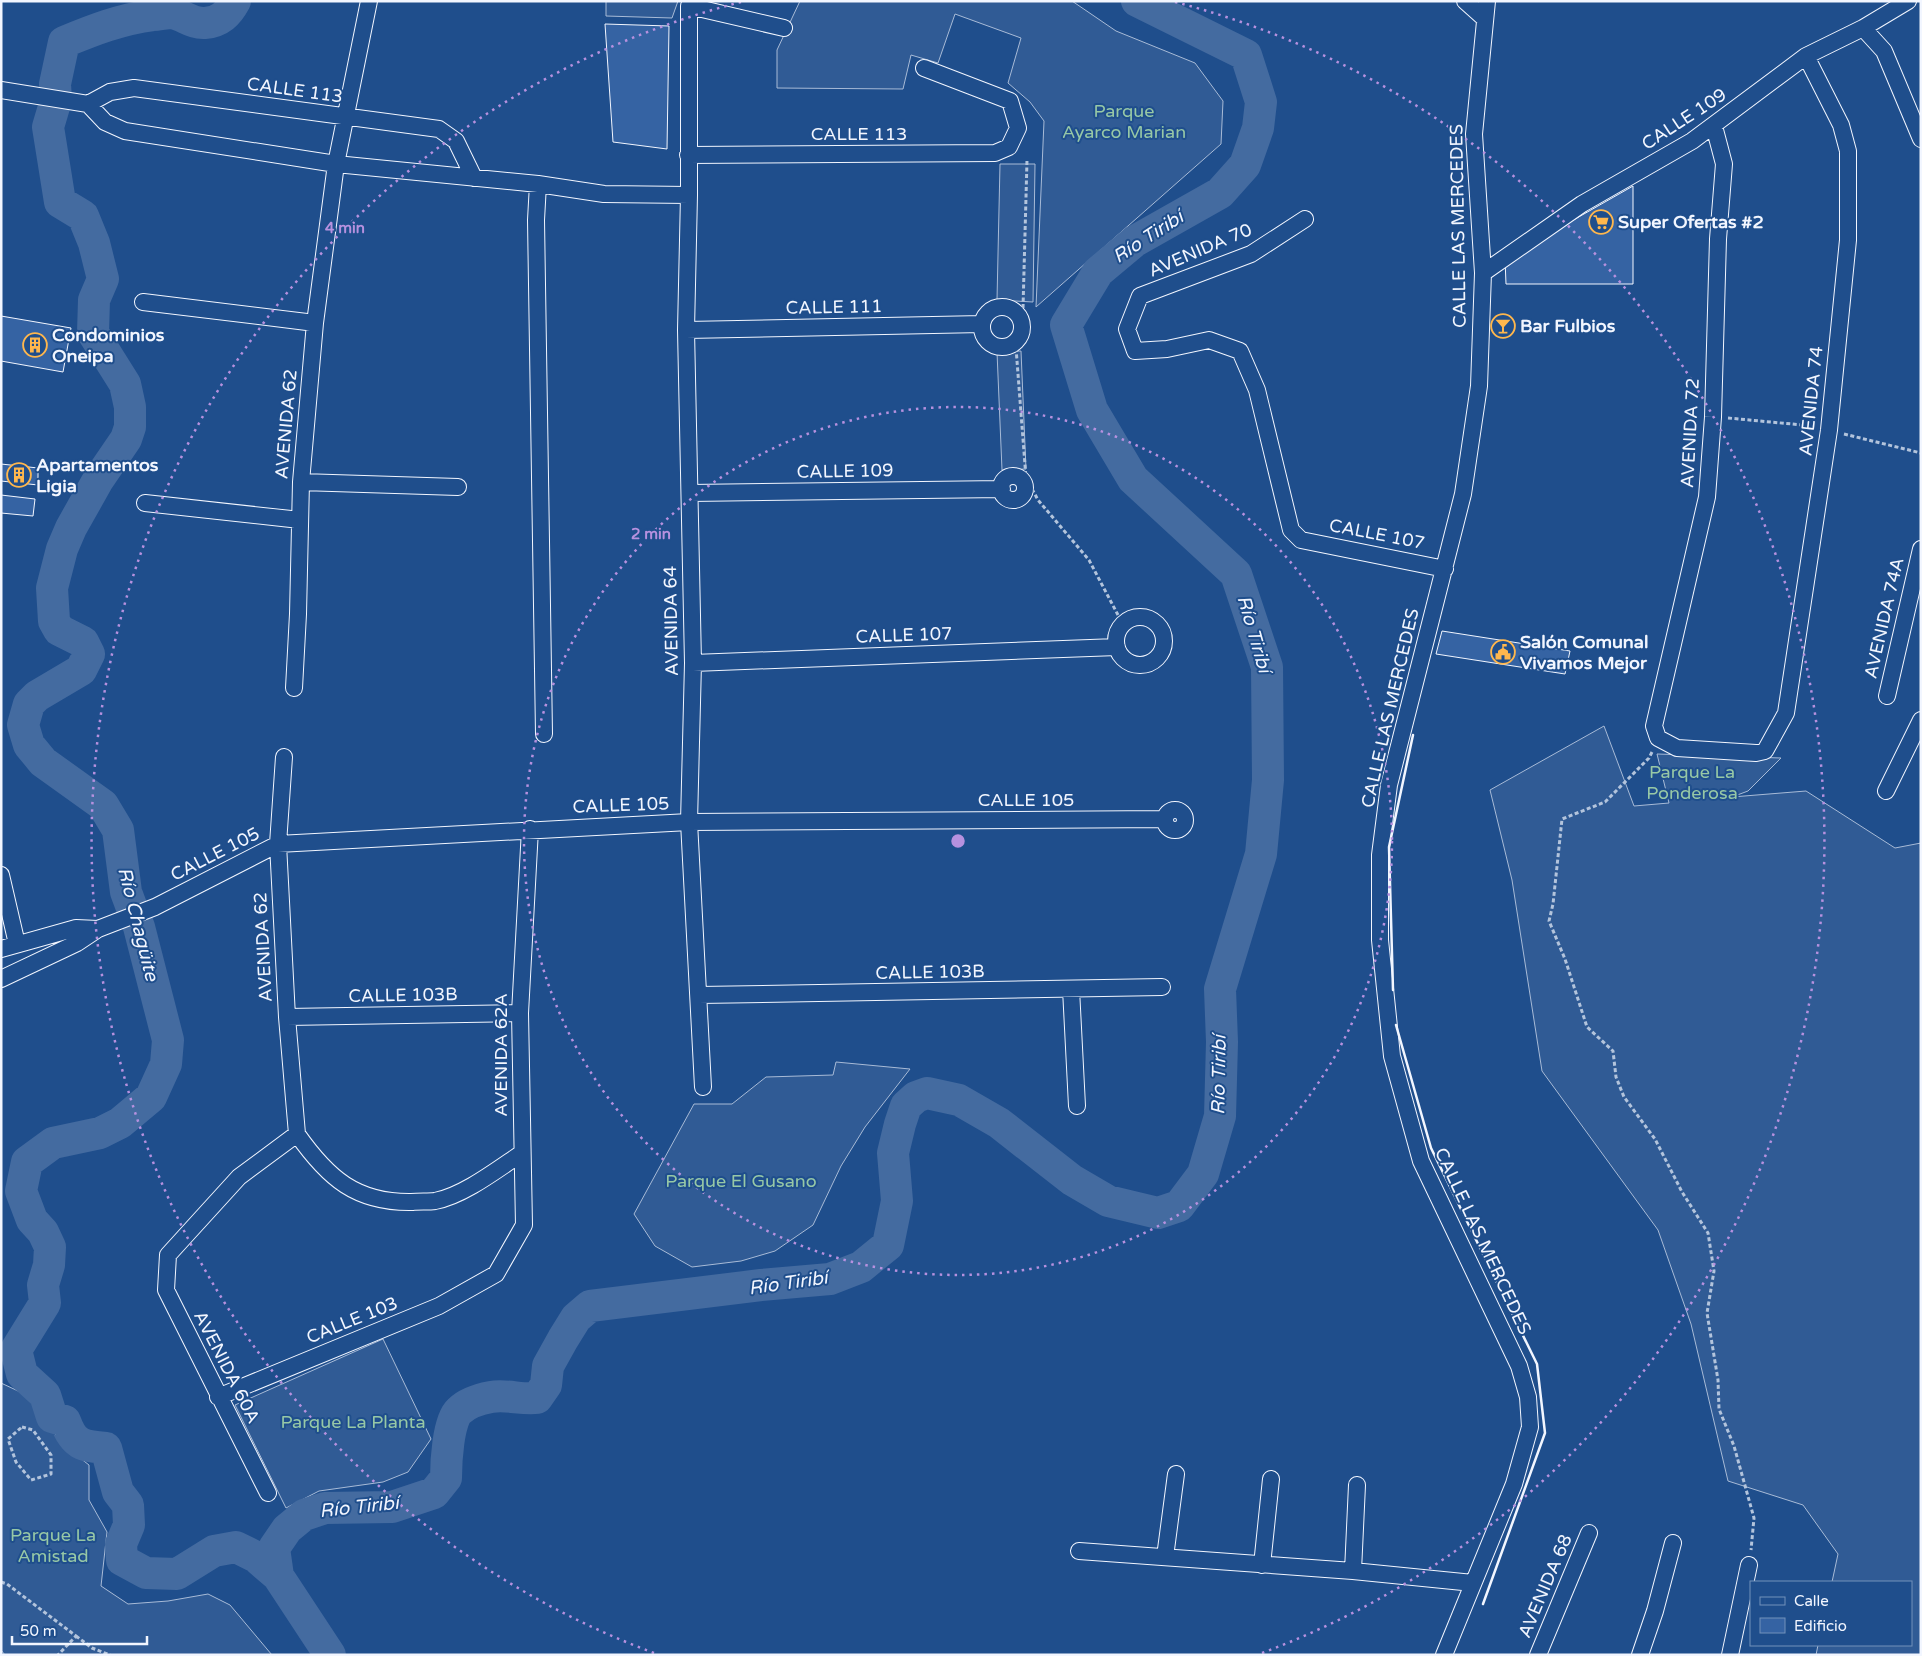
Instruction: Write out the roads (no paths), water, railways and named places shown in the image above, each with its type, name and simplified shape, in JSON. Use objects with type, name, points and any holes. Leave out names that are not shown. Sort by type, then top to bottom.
[{"type":"street","name":"AVENIDA 62","points":[[294,688],[301,482],[315,323],[336,164],[369,1]]},
{"type":"street","points":[[1465,1],[1484,18]]},
{"type":"street","name":"CALLE LAS MERCEDES","points":[[1444,1655],[1514,1484],[1530,1427],[1528,1397],[1519,1366],[1422,1161],[1392,1056],[1380,940],[1380,854],[1389,785],[1463,494],[1479,386],[1483,273],[1474,134],[1486,1]]},
{"type":"street","name":"CALLE 109","points":[[1483,273],[1582,204],[1714,126],[1806,56],[1863,28],[1908,1]]},
{"type":"street","name":"AVENIDA 64","points":[[703,1087],[689,822],[693,663],[686,330],[690,194],[688,155],[689,6],[784,28]]},
{"type":"street","points":[[1863,28],[1884,51],[1921,139]]},
{"type":"street","name":"AVENIDA 74","points":[[1766,751],[1786,713],[1829,430],[1848,240],[1848,151],[1841,125],[1806,56]]},
{"type":"street","name":"CALLE 113","points":[[688,155],[995,154],[1009,147],[1018,128],[1010,101],[924,68]]},
{"type":"street","name":"CALLE 113","points":[[80,103],[110,92],[134,88],[439,129],[456,141],[474,178]]},
{"type":"street","points":[[1,90],[28,96],[80,103],[105,122],[125,131],[336,164],[538,184],[604,194],[690,194]]},
{"type":"street","name":"AVENIDA 72","points":[[1714,126],[1724,164],[1718,239],[1713,417],[1707,497],[1654,726],[1658,738],[1678,748],[1756,753],[1766,751]]},
{"type":"street","points":[[538,184],[536,220],[544,734]]},
{"type":"street","name":"AVENIDA 70","points":[[1301,540],[1291,530],[1257,390],[1240,351],[1209,340],[1168,349],[1135,351],[1127,329],[1140,296],[1251,254],[1305,220]]},
{"type":"street","points":[[143,302],[315,323]]},
{"type":"street","name":"CALLE 111","points":[[686,330],[982,324]]},
{"type":"street","points":[[301,482],[458,487]]},
{"type":"street","name":"CALLE 109","points":[[690,493],[1002,489]]},
{"type":"street","points":[[145,503],[300,520]]},
{"type":"street","name":"CALLE 107","points":[[1301,540],[1444,569]]},
{"type":"street","name":"AVENIDA 74A","points":[[1887,696],[1921,549]]},
{"type":"street","name":"CALLE 107","points":[[693,663],[1117,647]]},
{"type":"street","points":[[1886,792],[1921,720]]},
{"type":"street","name":"AVENIDA 62","points":[[284,757],[278,844],[287,1017],[297,1134]]},
{"type":"street","name":"CALLE 105","points":[[1,979],[77,943],[98,929],[142,912],[278,844],[530,829],[689,822],[1165,819]]},
{"type":"street","name":"AVENIDA 62A","points":[[496,1274],[524,1225],[520,1013],[530,829]]},
{"type":"street","points":[[1,875],[9,947]]},
{"type":"street","name":"CALLE 105","points":[[9,947],[76,928],[98,929]]},
{"type":"street","name":"CALLE 103B","points":[[699,995],[1162,987]]},
{"type":"street","points":[[1071,990],[1077,1106]]},
{"type":"street","name":"CALLE 103B","points":[[287,1017],[520,1013]]},
{"type":"street","points":[[297,1134],[314,1158],[351,1190],[388,1202],[436,1201],[476,1184],[522,1153]]},
{"type":"street","name":"AVENIDA 60A","points":[[268,1493],[166,1290],[168,1255],[239,1177],[297,1134]]},
{"type":"street","name":"CALLE 103","points":[[218,1396],[439,1306],[496,1274]]},
{"type":"street","points":[[1165,1557],[1176,1474]]},
{"type":"street","points":[[1262,1564],[1271,1479]]},
{"type":"street","points":[[1354,1571],[1357,1485]]},
{"type":"street","name":"AVENIDA 68","points":[[1538,1655],[1589,1533]]},
{"type":"street","points":[[1640,1655],[1655,1612],[1673,1543]]},
{"type":"street","points":[[1079,1551],[1354,1571],[1473,1583]]},
{"type":"street","points":[[1730,1655],[1749,1565]]},
{"type":"waterway","name":"Río Chagüite","points":[[235,1],[229,10],[215,21],[200,23],[172,13],[153,15],[118,22],[64,42],[55,84],[56,100],[48,127],[60,202],[83,216],[94,243],[103,279],[94,300],[93,333],[125,384],[130,407],[130,427],[126,439],[98,480],[71,528],[62,549],[52,588],[54,621],[59,630],[83,642],[89,654],[81,670],[37,696],[29,704],[23,725],[29,745],[43,762],[103,805],[118,830],[126,892],[139,927],[168,1040],[166,1064],[151,1097],[120,1123],[100,1133],[53,1143],[27,1162],[21,1191],[32,1220],[43,1232],[50,1247],[49,1265],[43,1285],[45,1303],[16,1350],[22,1374],[45,1395],[52,1417],[65,1421],[72,1435],[80,1443],[106,1448],[118,1492],[128,1505],[129,1525],[121,1544],[122,1560],[146,1573],[177,1574],[214,1551],[236,1547],[256,1557],[278,1576]]},
{"type":"waterway","name":"Río Tiribí","points":[[330,1655],[278,1576],[274,1548],[287,1529],[304,1515],[325,1508],[392,1507],[434,1493],[446,1478],[450,1433],[455,1416],[459,1411],[474,1402],[491,1397],[537,1398],[546,1385],[548,1366],[563,1339],[576,1318],[590,1306],[761,1285],[830,1279],[861,1267],[888,1245],[897,1201],[893,1153],[906,1106],[916,1097],[927,1093],[959,1100],[999,1123],[1072,1180],[1108,1201],[1158,1213],[1179,1206],[1203,1174],[1220,1116],[1222,1042],[1220,989],[1261,854],[1268,780],[1267,667],[1236,574],[1133,479],[1092,410],[1066,325],[1098,272],[1135,241],[1220,193],[1245,165],[1258,128],[1261,102],[1246,55],[1137,1]]},
{"type":"place","name":"Super Ofertas #2","points":[[1601,222]]},
{"type":"place","name":"Bar Fulbios","points":[[1503,326]]},
{"type":"place","name":"Condominios Oneipa","points":[[35,345]]},
{"type":"place","name":"Apartamentos Ligia","points":[[19,475]]},
{"type":"place","name":"Salón Comunal Vivamos Mejor","points":[[1503,652]]},
{"type":"park label","name":"Parque Ayarco Marian","points":[[1124,121]]},
{"type":"park label","name":"Parque La Ponderosa","points":[[1692,782]]},
{"type":"park label","name":"Parque El Gusano","points":[[741,1181]]},
{"type":"park label","name":"Parque La Planta","points":[[353,1422]]},
{"type":"park label","name":"Parque La Amistad","points":[[53,1545]]}]
